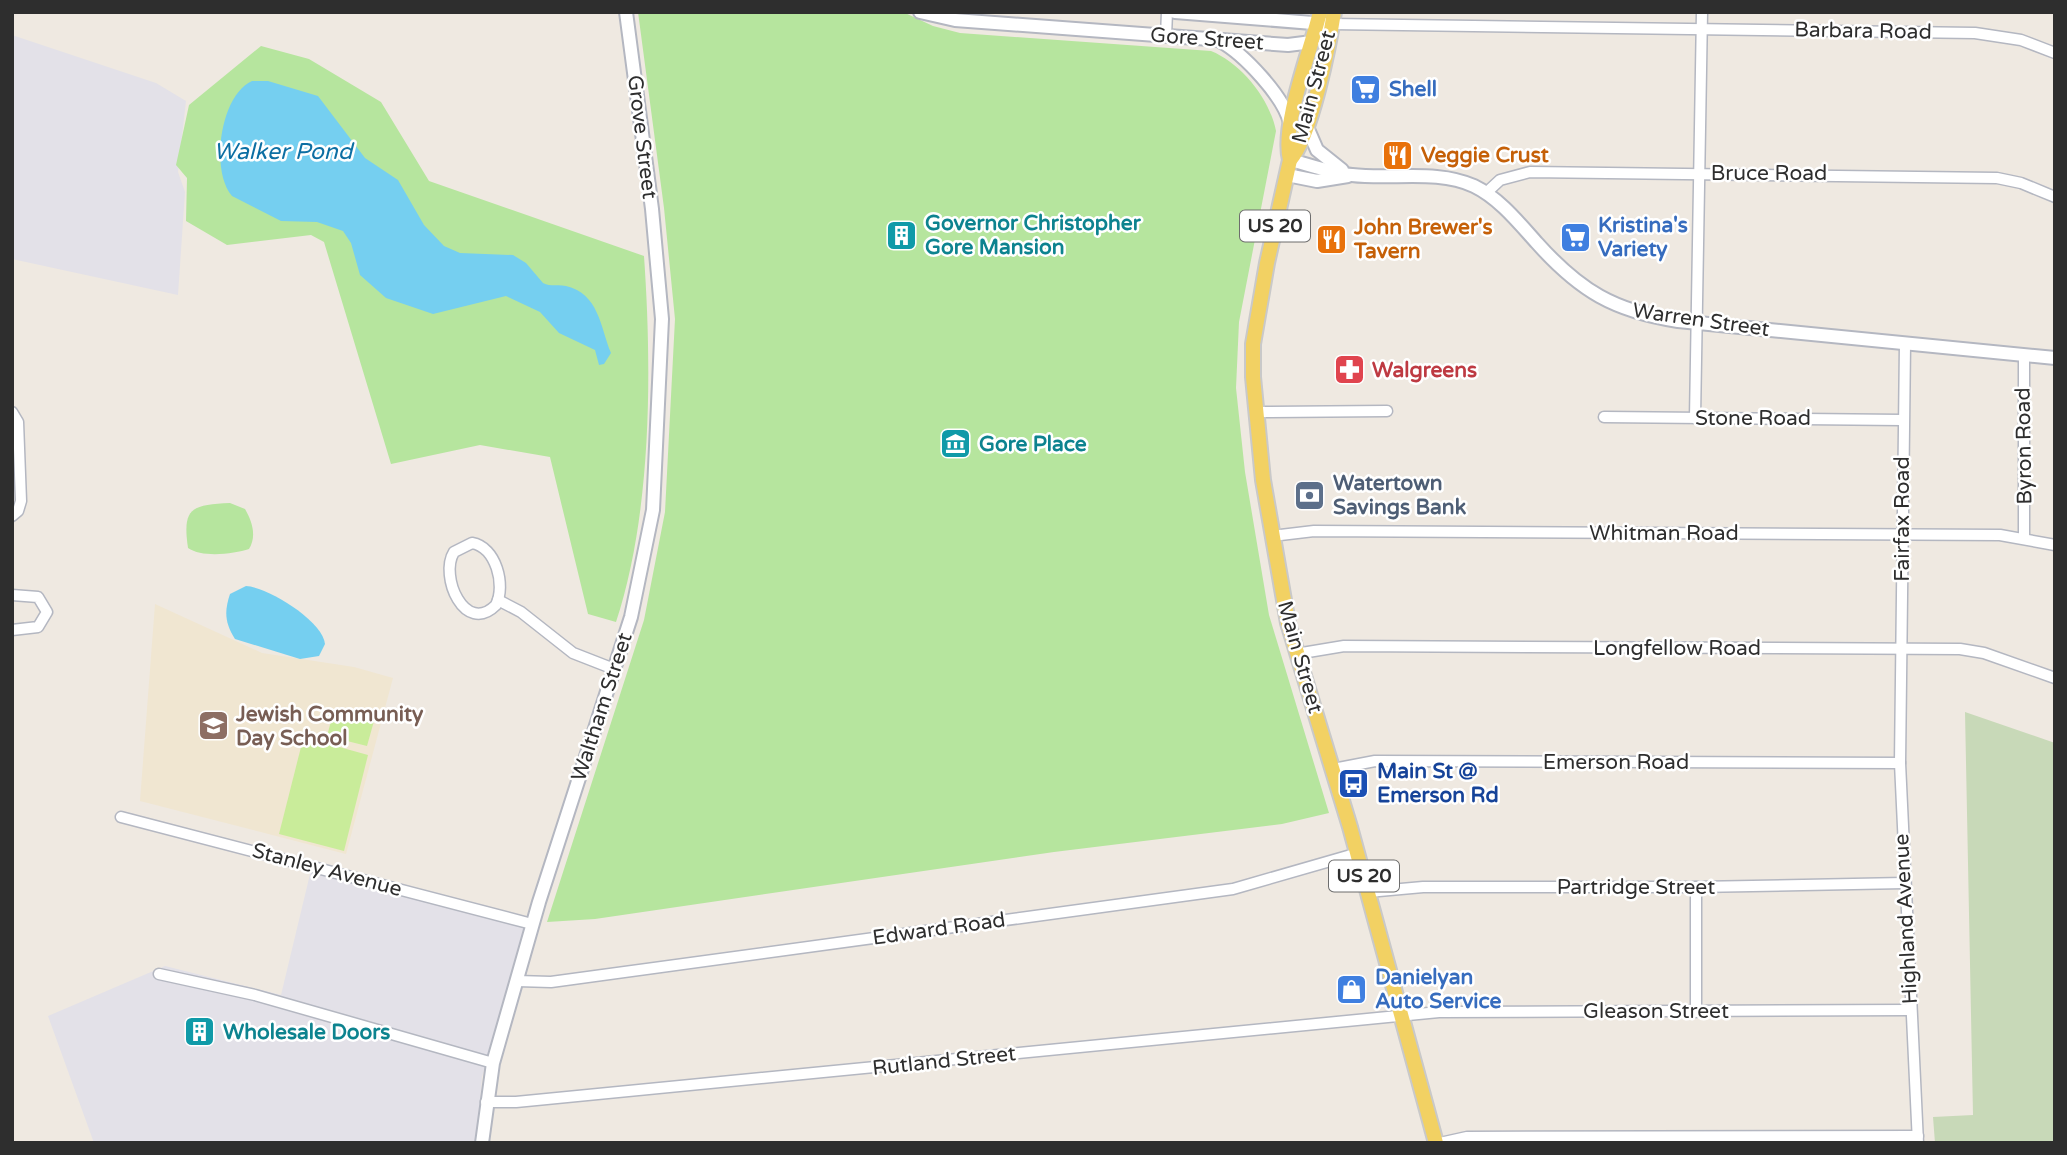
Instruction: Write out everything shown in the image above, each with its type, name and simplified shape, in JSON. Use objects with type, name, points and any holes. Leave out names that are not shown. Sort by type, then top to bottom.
[{"type":"main road","name":"Main Street","points":[[1326,18],[1312,43],[1290,123],[1288,167],[1256,323],[1252,366],[1256,412],[1272,536],[1297,654],[1358,853],[1438,1143]]},
{"type":"main road","name":"Main Street","points":[[1288,167],[1298,151],[1307,127],[1326,18]]},
{"type":"street","name":"Grove Street","points":[[626,12],[657,262]]},
{"type":"street","name":"Gore Street","points":[[920,12],[944,19],[1023,19],[1166,36],[1288,45],[1312,43]]},
{"type":"street","points":[[1166,36],[1167,12]]},
{"type":"street","name":"Gore Street","points":[[1175,12],[1326,18]]},
{"type":"street","points":[[1695,418],[1699,323],[1702,12]]},
{"type":"street","name":"Barbara Road","points":[[1326,18],[1702,30],[1976,33],[2021,40],[2055,52]]},
{"type":"street","points":[[1217,40],[1238,53],[1254,70],[1281,103],[1290,123]]},
{"type":"street","points":[[1307,127],[1320,153],[1351,175]]},
{"type":"street","name":"Warren Street","points":[[1288,167],[1351,175],[1451,179],[1486,193],[1556,264],[1597,297],[1623,309],[1699,323],[2055,358]]},
{"type":"street","name":"Bruce Road","points":[[1486,193],[1500,180],[1520,172],[1700,173],[1997,178],[2021,183],[2055,197]]},
{"type":"street","name":"Waltham Street","points":[[482,1143],[486,1101],[516,981],[637,597],[653,510],[663,348],[657,262]]},
{"type":"street","name":"Fairfax Road","points":[[1900,694],[1905,344]]},
{"type":"street","name":"Byron Road","points":[[2024,355],[2024,537]]},
{"type":"street","points":[[1256,412],[1387,411]]},
{"type":"street","points":[[12,412],[18,422],[22,501],[18,511],[12,516]]},
{"type":"street","name":"Stone Road","points":[[1604,417],[1902,420]]},
{"type":"street","name":"Whitman Road","points":[[1272,536],[1314,531],[1901,534],[2024,537],[2055,545]]},
{"type":"street","points":[[472,543],[489,551],[500,587],[498,600],[491,609],[481,614],[470,612],[458,603],[450,564],[459,547],[472,543]]},
{"type":"street","points":[[12,595],[38,597],[47,612],[38,627],[12,628]]},
{"type":"street","points":[[498,600],[521,612],[573,653],[614,669]]},
{"type":"street","name":"Longfellow Road","points":[[1297,654],[1344,646],[1973,650],[2055,678]]},
{"type":"street","name":"Highland Avenue","points":[[1900,694],[1904,883],[1918,1140]]},
{"type":"street","name":"Emerson Road","points":[[1333,769],[1375,761],[1900,764]]},
{"type":"street","name":"Stanley Avenue","points":[[121,817],[533,923]]},
{"type":"street","name":"Edward Road","points":[[516,981],[551,982],[1233,889],[1358,853]]},
{"type":"street","name":"Partridge Street","points":[[1368,892],[1423,887],[1696,887],[1904,883]]},
{"type":"street","points":[[1696,887],[1696,1012]]},
{"type":"street","points":[[159,974],[255,995],[494,1063]]},
{"type":"street","name":"Gleason Street","points":[[1402,1017],[1438,1012],[1910,1010]]},
{"type":"street","name":"Rutland Street","points":[[486,1101],[516,1102],[1402,1017]]},
{"type":"street","points":[[1438,1143],[1467,1137],[1918,1140]]},
{"type":"shaded area","points":[[12,35],[156,83],[186,101],[178,172],[185,192],[178,295],[12,259]]},
{"type":"shaded area","points":[[155,604],[262,653],[354,667],[393,678],[346,854],[140,801]]},
{"type":"shaded area","points":[[311,870],[525,928],[482,1077],[477,1143],[94,1143],[48,1016],[165,966],[281,995]]},
{"type":"green space","name":"Gore Place","points":[[638,12],[903,12],[933,26],[960,33],[1211,51],[1243,73],[1268,107],[1276,131],[1239,322],[1236,388],[1245,472],[1269,615],[1329,813],[1282,824],[1054,852],[595,919],[547,922],[644,620],[665,512],[675,319],[664,208]]},
{"type":"green space","points":[[261,46],[309,59],[381,102],[429,181],[644,256],[648,393],[643,488],[628,580],[616,622],[588,614],[550,457],[480,445],[391,464],[324,242],[311,235],[227,245],[186,221],[187,178],[176,165],[189,105]]},
{"type":"green space","points":[[230,503],[245,509],[250,518],[253,534],[249,549],[227,554],[209,554],[188,548],[187,524],[192,511],[207,505]]},
{"type":"green space","points":[[334,710],[374,721],[367,746],[327,736]]},
{"type":"green space","points":[[1965,712],[2055,743],[2055,1143],[1935,1143],[1933,1117],[1973,1115]]},
{"type":"green space","points":[[314,740],[368,755],[344,851],[279,834],[301,747]]},
{"type":"water","name":"Walker Pond","points":[[252,81],[268,81],[318,96],[365,158],[398,180],[424,225],[444,246],[460,253],[513,255],[526,263],[543,283],[566,286],[585,296],[597,312],[611,353],[604,364],[599,365],[595,350],[559,333],[540,312],[506,296],[433,314],[386,298],[360,275],[351,243],[343,231],[317,222],[281,221],[232,196],[221,169],[222,134],[232,101],[241,89]]},
{"type":"water","points":[[246,586],[280,599],[315,625],[325,644],[319,656],[300,659],[235,639],[227,622],[227,606],[230,594]]},
{"type":"place","name":"Shell","points":[[1366,89]]},
{"type":"place","name":"Veggie Crust","points":[[1398,155]]},
{"type":"place","name":"Governor Christopher Gore Mansion","points":[[902,235]]},
{"type":"place","name":"Kristina's Variety","points":[[1575,237]]},
{"type":"place","name":"John Brewer's Tavern","points":[[1331,239]]},
{"type":"place","name":"Walgreens","points":[[1349,370]]},
{"type":"place","name":"Gore Place","points":[[956,444]]},
{"type":"place","name":"Watertown Savings Bank","points":[[1310,495]]},
{"type":"place","name":"Jewish Community Day School","points":[[213,726]]},
{"type":"place","name":"Main St @ Emerson Rd","points":[[1354,783]]},
{"type":"place","name":"Danielyan Auto Service","points":[[1352,989]]},
{"type":"place","name":"Wholesale Doors","points":[[200,1032]]}]
